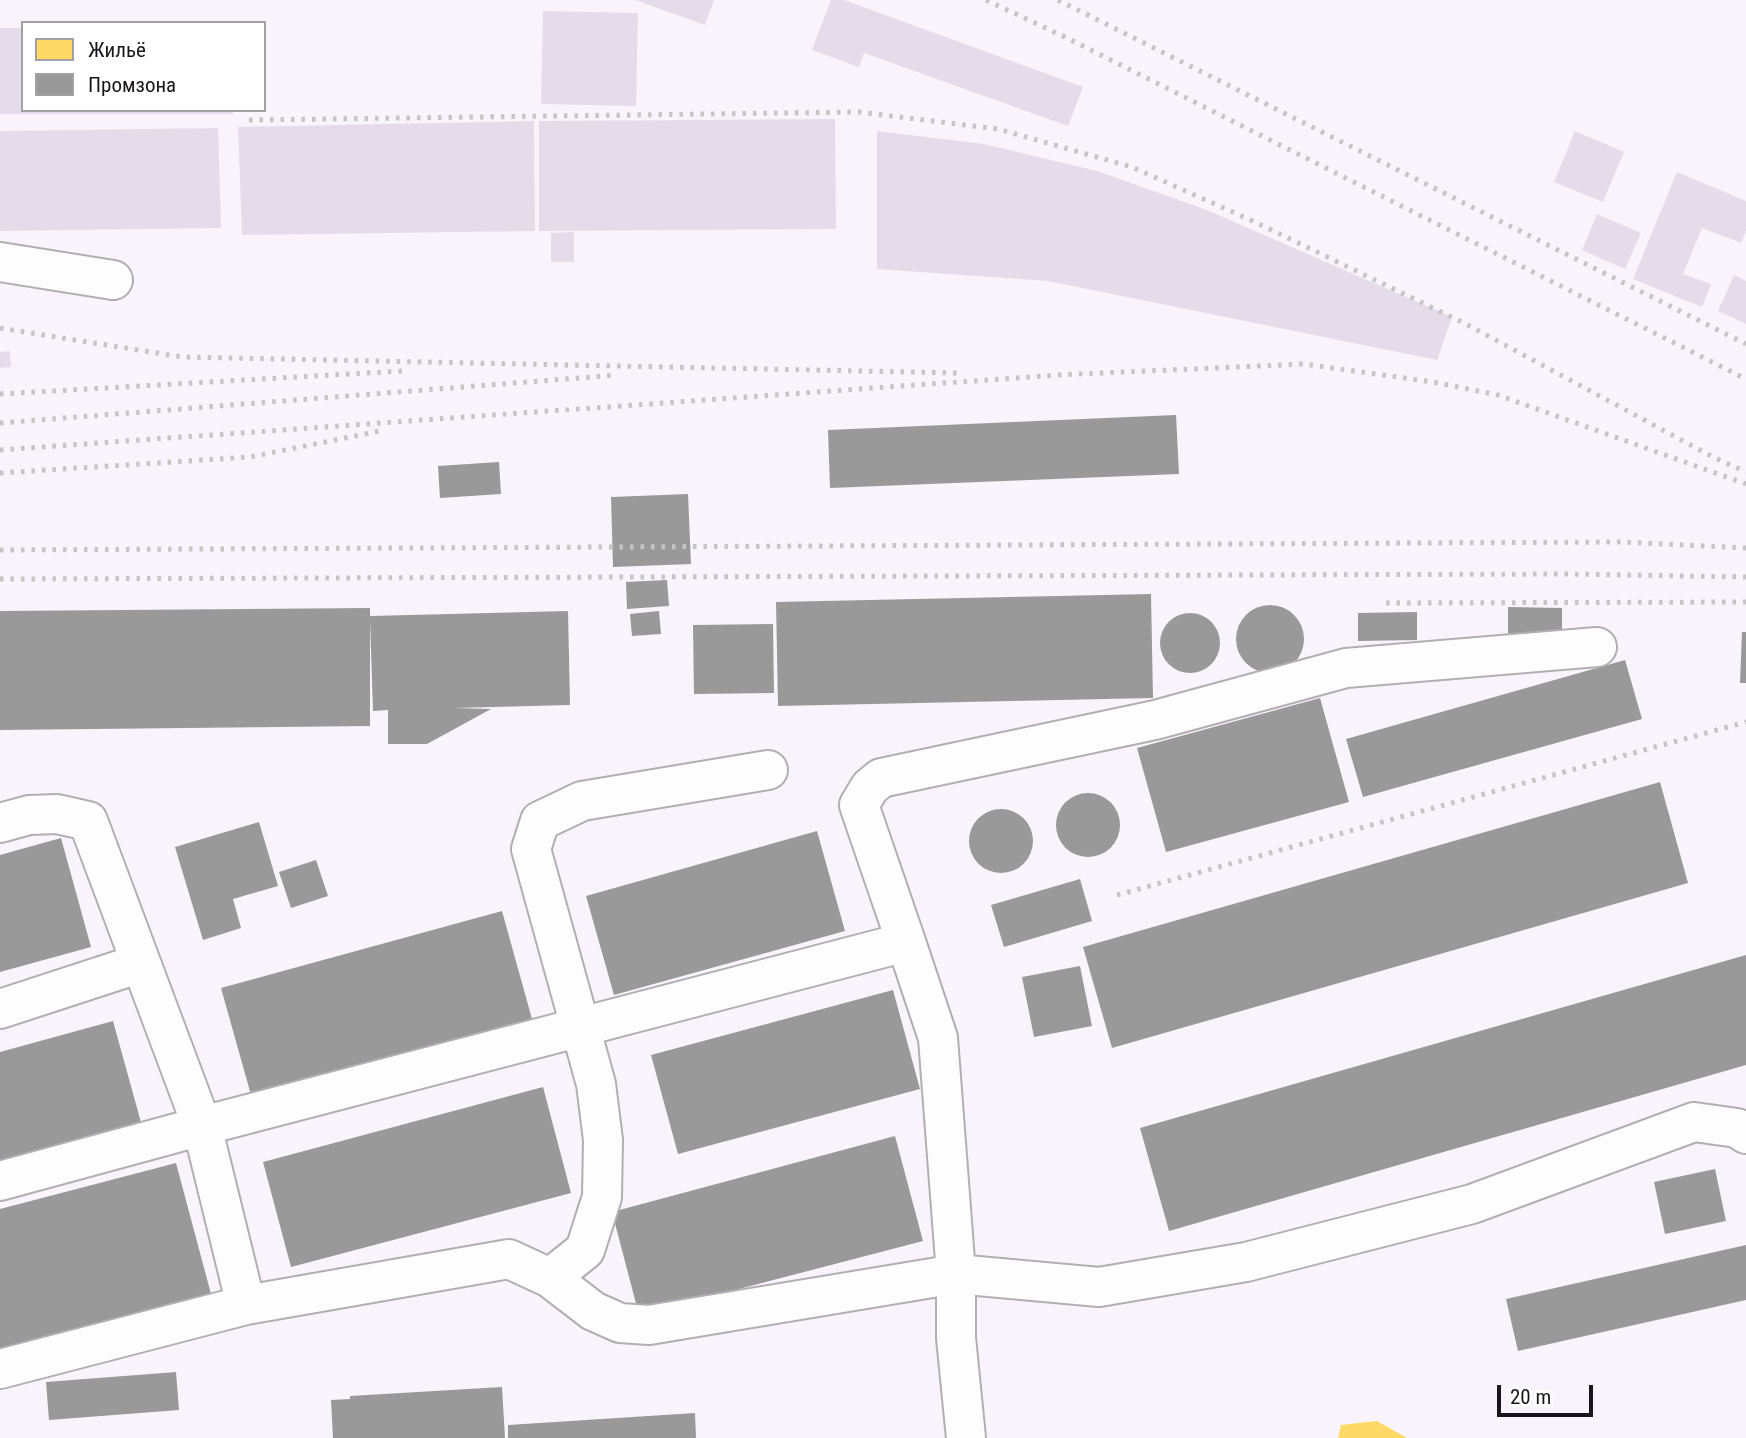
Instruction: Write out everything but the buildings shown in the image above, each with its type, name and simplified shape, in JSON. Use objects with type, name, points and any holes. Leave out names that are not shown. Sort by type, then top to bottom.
[{"type":"street","points":[[0,262],[113,279]]},
{"type":"street","points":[[966,1438],[956,1338],[956,1274],[938,1038],[859,805],[870,787],[881,778],[1155,720],[1346,668],[1597,648]]},
{"type":"street","points":[[550,1278],[585,1250],[603,1197],[603,1140],[597,1096],[531,849],[541,821],[582,800],[768,770]]},
{"type":"street","points":[[0,823],[29,815],[57,814],[88,821],[202,1126],[246,1305]]},
{"type":"street","points":[[0,1181],[906,942]]},
{"type":"street","points":[[0,1009],[141,963]]},
{"type":"street","points":[[0,1369],[246,1305],[509,1259],[550,1278],[593,1311],[620,1323],[649,1325],[956,1274],[1098,1287],[1246,1262],[1472,1204],[1694,1122],[1737,1128],[1746,1134]]},
{"type":"railway","points":[[986,0],[1065,37],[1746,379]]},
{"type":"railway","points":[[1058,0],[1746,344]]},
{"type":"railway","points":[[249,120],[859,112],[998,129],[1132,167],[1255,222],[1466,324],[1713,457],[1746,472]]},
{"type":"railway","points":[[0,328],[182,357],[959,373]]},
{"type":"railway","points":[[0,450],[1057,375],[1304,364],[1433,382],[1498,395],[1746,484]]},
{"type":"railway","points":[[0,394],[402,371]]},
{"type":"railway","points":[[0,423],[617,375]]},
{"type":"railway","points":[[0,473],[250,457],[380,431]]},
{"type":"railway","points":[[0,550],[1623,542],[1746,548]]},
{"type":"railway","points":[[0,579],[1567,574],[1746,577]]},
{"type":"railway","points":[[1386,603],[1746,602]]},
{"type":"railway","points":[[1117,895],[1746,722]]}]
